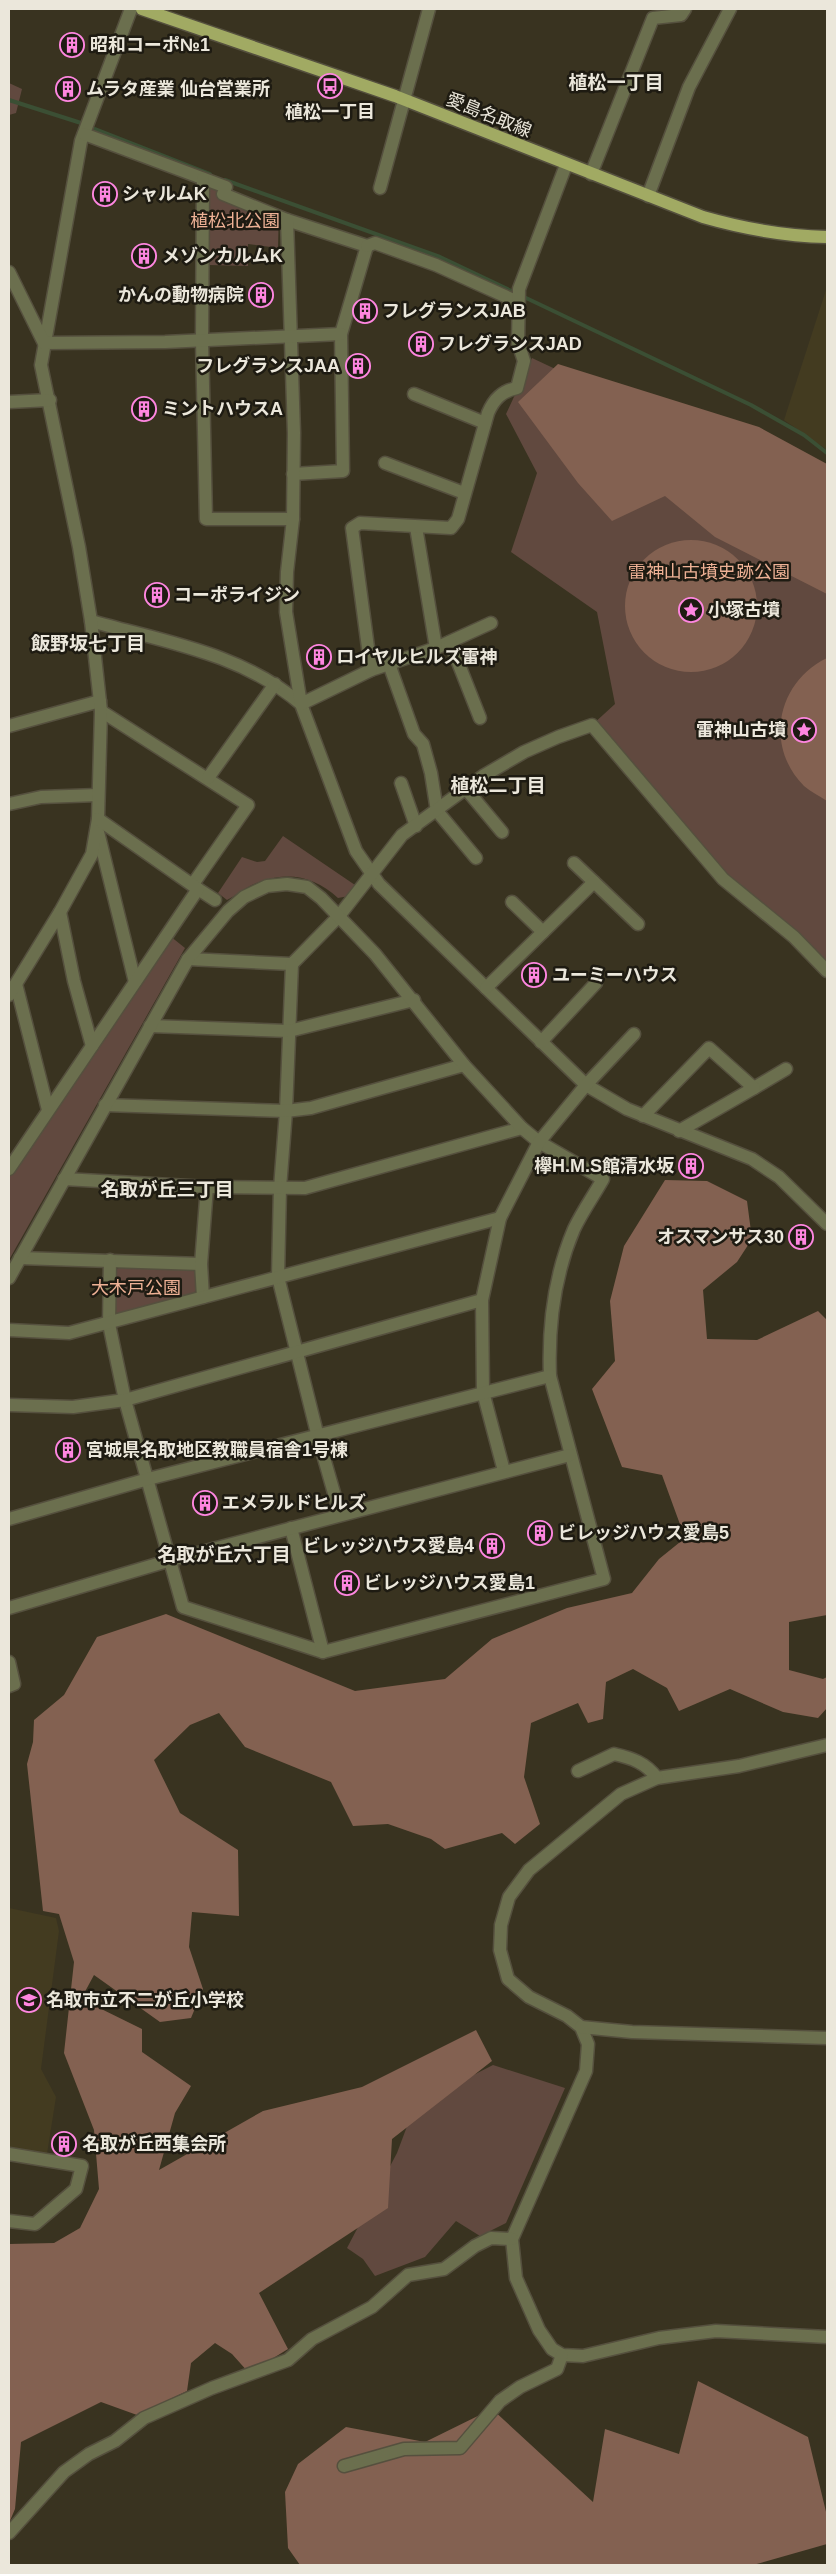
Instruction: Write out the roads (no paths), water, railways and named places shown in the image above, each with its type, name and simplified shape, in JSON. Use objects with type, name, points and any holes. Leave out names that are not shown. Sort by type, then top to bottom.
[{"type":"main road","name":"愛島名取線","points":[[142,9],[405,100],[566,165],[744,229],[789,236],[827,236]]},
{"type":"street","points":[[9,995],[60,912],[92,854],[98,823],[101,706],[92,621],[80,547],[41,365],[76,167],[84,134],[131,9]]},
{"type":"street","points":[[380,188],[429,9]]},
{"type":"street","points":[[591,174],[652,18],[681,15],[686,9]]},
{"type":"street","points":[[648,196],[689,87],[730,9]]},
{"type":"street","points":[[84,134],[226,187],[223,194],[287,220],[367,246],[375,243],[519,296]]},
{"type":"street","points":[[371,670],[352,528],[360,522],[451,528],[458,519],[464,493],[493,402],[505,390],[517,388],[524,360],[518,343],[519,296],[566,165]]},
{"type":"street","points":[[203,179],[202,341],[206,519],[293,519]]},
{"type":"street","points":[[287,220],[294,474],[293,519],[287,572],[286,612],[301,704],[356,851],[373,875],[586,1085],[643,1116],[752,1159],[779,1177],[827,1224]]},
{"type":"street","points":[[294,474],[343,471],[341,334],[367,246]]},
{"type":"street","points":[[9,272],[44,343]]},
{"type":"street","points":[[44,343],[202,341],[341,334]]},
{"type":"street","points":[[414,394],[485,423]]},
{"type":"street","points":[[9,402],[50,400]]},
{"type":"street","points":[[385,463],[464,493]]},
{"type":"street","points":[[416,527],[436,648]]},
{"type":"street","points":[[92,621],[198,650],[248,668],[275,684],[301,704]]},
{"type":"street","points":[[301,704],[371,670],[436,648],[490,623]]},
{"type":"street","points":[[450,642],[480,718]]},
{"type":"street","points":[[389,664],[414,734],[423,744],[431,773],[436,811],[476,858]]},
{"type":"street","points":[[208,778],[275,684]]},
{"type":"street","points":[[9,726],[101,706],[248,805],[92,1046],[9,1169]]},
{"type":"street","points":[[340,1514],[318,1436],[298,1350],[278,1277],[280,1188],[286,1111],[292,964],[339,916],[373,875],[402,835],[466,789],[524,752],[592,725],[723,879],[794,937],[827,971]]},
{"type":"street","points":[[400,783],[416,826]]},
{"type":"street","points":[[466,789],[502,832]]},
{"type":"street","points":[[9,804],[41,797],[98,794]]},
{"type":"street","points":[[98,823],[214,900]]},
{"type":"street","points":[[98,823],[134,982]]},
{"type":"street","points":[[574,862],[638,924]]},
{"type":"street","points":[[486,988],[594,882]]},
{"type":"street","points":[[9,1278],[188,959],[228,911],[244,897],[267,886],[287,884],[307,887],[339,916],[375,954],[414,1000],[464,1065],[522,1128],[539,1142],[604,1179],[575,1228],[561,1265],[553,1303],[549,1342],[550,1376],[604,1579],[323,1652],[183,1606],[125,1400],[109,1324],[110,1260]]},
{"type":"street","points":[[512,902],[543,932]]},
{"type":"street","points":[[60,912],[74,981],[92,1046]]},
{"type":"street","points":[[188,959],[292,964]]},
{"type":"street","points":[[16,984],[48,1110]]},
{"type":"street","points":[[541,1042],[596,984]]},
{"type":"street","points":[[150,1026],[289,1031],[414,1000]]},
{"type":"street","points":[[504,1471],[483,1392],[482,1300],[500,1218],[539,1142],[586,1085],[634,1034]]},
{"type":"street","points":[[643,1116],[709,1048],[754,1088]]},
{"type":"street","points":[[105,1105],[286,1111],[311,1108],[464,1065]]},
{"type":"street","points":[[680,1131],[786,1069]]},
{"type":"street","points":[[64,1179],[207,1187],[305,1188],[522,1128]]},
{"type":"street","points":[[203,1297],[201,1264],[207,1187]]},
{"type":"street","points":[[9,1330],[69,1333],[109,1324],[500,1218]]},
{"type":"street","points":[[20,1258],[201,1264]]},
{"type":"street","points":[[9,1404],[73,1407],[125,1400],[482,1300]]},
{"type":"street","points":[[9,1519],[148,1479],[550,1376]]},
{"type":"street","points":[[9,1608],[171,1560],[570,1455]]},
{"type":"street","points":[[292,1528],[323,1652]]},
{"type":"street","points":[[9,1662],[14,1684],[9,1686]]},
{"type":"street","points":[[827,1745],[739,1766],[657,1778],[621,1794],[529,1870],[509,1896],[501,1925],[500,1950],[508,1979],[529,1997],[568,2016],[581,2027],[588,2044],[586,2071],[512,2239],[516,2278],[539,2330],[552,2349],[562,2355],[583,2356],[659,2338],[716,2331],[827,2337]]},
{"type":"street","points":[[578,1771],[614,1754],[631,1758],[649,1767],[657,1778]]},
{"type":"street","points":[[581,2027],[632,2032],[827,2038]]},
{"type":"street","points":[[9,2154],[82,2166],[76,2189],[35,2224],[9,2221]]},
{"type":"street","points":[[9,2533],[64,2472],[89,2454],[116,2442],[144,2418],[212,2388],[288,2360],[312,2339],[372,2307],[408,2275],[444,2269],[475,2246],[491,2238],[512,2239]]},
{"type":"street","points":[[344,2466],[404,2449],[460,2448],[500,2401],[520,2387],[557,2369],[562,2355]]},
{"type":"waterway","points":[[9,100],[81,123]]},
{"type":"waterway","points":[[95,129],[210,174]]},
{"type":"waterway","points":[[225,180],[440,257],[751,405],[804,435],[827,453]]},
{"type":"place","name":"昭和コーポ№1","points":[[72,45]]},
{"type":"place","name":"植松一丁目","points":[[330,86]]},
{"type":"place","name":"ムラタ産業 仙台営業所","points":[[68,89]]},
{"type":"place","name":"シャルムK","points":[[105,194]]},
{"type":"place","name":"メゾンカルムK","points":[[144,256]]},
{"type":"place","name":"かんの動物病院","points":[[261,295]]},
{"type":"place","name":"フレグランスJAB","points":[[365,311]]},
{"type":"place","name":"フレグランスJAD","points":[[421,344]]},
{"type":"place","name":"フレグランスJAA","points":[[358,366]]},
{"type":"place","name":"ミントハウスA","points":[[144,409]]},
{"type":"place","name":"コーポライジン","points":[[157,595]]},
{"type":"place","name":"小塚古墳","points":[[691,610]]},
{"type":"place","name":"ロイヤルヒルズ雷神","points":[[319,657]]},
{"type":"place","name":"雷神山古墳","points":[[804,730]]},
{"type":"place","name":"ユーミーハウス","points":[[534,975]]},
{"type":"place","name":"欅H.M.S館清水坂","points":[[691,1166]]},
{"type":"place","name":"オスマンサス30","points":[[801,1237]]},
{"type":"place","name":"宮城県名取地区教職員宿舎1号棟","points":[[68,1450]]},
{"type":"place","name":"エメラルドヒルズ","points":[[205,1503]]},
{"type":"place","name":"ビレッジハウス愛島5","points":[[540,1533]]},
{"type":"place","name":"ビレッジハウス愛島4","points":[[492,1546]]},
{"type":"place","name":"ビレッジハウス愛島1","points":[[347,1583]]},
{"type":"place","name":"名取市立不二が丘小学校","points":[[29,2000]]},
{"type":"place","name":"名取が丘西集会所","points":[[64,2144]]},
{"type":"district","name":"植松一丁目","points":[[616,82]]},
{"type":"district","name":"飯野坂七丁目","points":[[88,643]]},
{"type":"district","name":"植松二丁目","points":[[498,785]]},
{"type":"district","name":"名取が丘三丁目","points":[[167,1189]]},
{"type":"district","name":"名取が丘六丁目","points":[[224,1554]]},
{"type":"park label","name":"植松北公園","points":[[235,221]]},
{"type":"park label","name":"雷神山古墳史跡公園","points":[[709,572]]},
{"type":"park label","name":"大木戸公園","points":[[136,1288]]}]
